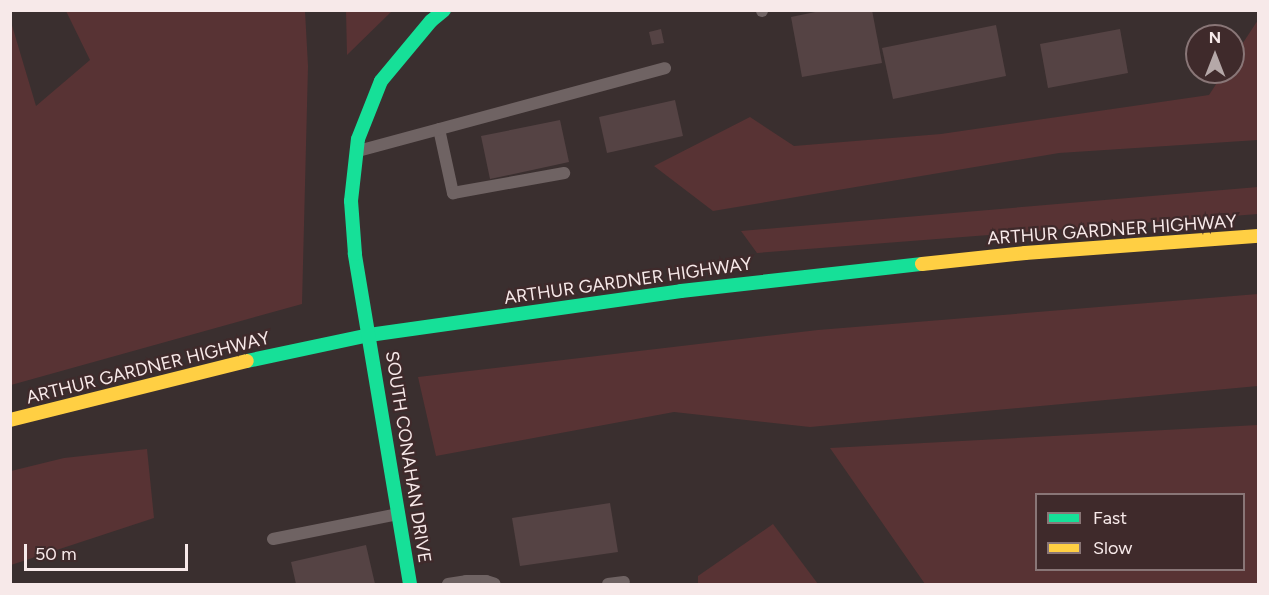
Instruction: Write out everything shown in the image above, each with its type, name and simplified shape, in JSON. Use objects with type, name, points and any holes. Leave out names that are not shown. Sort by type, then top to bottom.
[{"type":"main road","name":"SOUTH CONAHAN DRIVE","points":[[410,585],[355,254],[351,201],[358,139],[381,81],[431,21],[444,10]]},
{"type":"main road","name":"ARTHUR GARDNER HIGHWAY","points":[[10,420],[187,374],[369,335],[717,287],[1025,253],[1258,236]]},
{"type":"lane","points":[[357,152],[665,68]]},
{"type":"lane","points":[[439,129],[453,193],[564,172]]},
{"type":"lane","points":[[273,539],[399,514]]},
{"type":"lane","points":[[448,585],[466,581],[486,581],[495,585]]},
{"type":"lane","points":[[608,585],[624,582]]},
{"type":"shaded area","points":[[346,10],[392,10],[392,11],[347,55]]},
{"type":"shaded area","points":[[66,11],[305,11],[308,66],[302,304],[11,385],[11,22],[36,106],[90,60]]},
{"type":"shaded area","points":[[1258,20],[1258,140],[1059,153],[713,211],[654,166],[750,117],[794,146],[941,134],[1209,95],[1216,84],[1245,84],[1245,40]]},
{"type":"shaded area","points":[[1258,187],[1258,214],[757,253],[741,231]]},
{"type":"shaded area","points":[[1258,294],[1258,386],[810,427],[674,412],[436,456],[418,377],[818,330]]},
{"type":"shaded area","points":[[1258,425],[1258,584],[925,584],[830,448]]},
{"type":"shaded area","points":[[147,449],[154,518],[11,565],[11,471],[64,458]]},
{"type":"shaded area","points":[[773,524],[818,584],[698,584],[698,576]]},
{"type":"building","points":[[825,10],[872,10],[882,63],[802,77],[791,17]]},
{"type":"building","points":[[996,25],[1006,76],[893,99],[882,48]]},
{"type":"building","points":[[661,29],[664,43],[652,45],[649,32]]},
{"type":"building","points":[[1120,29],[1128,73],[1048,88],[1040,44]]},
{"type":"building","points":[[675,100],[683,136],[607,153],[599,117]]},
{"type":"building","points":[[560,120],[569,162],[490,179],[481,136]]},
{"type":"building","points":[[610,503],[618,552],[520,566],[512,518]]},
{"type":"building","points":[[366,545],[375,584],[296,584],[291,562]]},
{"type":"traffic: fast","points":[[410,584],[355,254],[351,201],[358,139],[381,81],[431,21],[444,10]]},
{"type":"traffic: fast","points":[[247,361],[369,335],[681,291],[922,264]]},
{"type":"traffic: slow","points":[[922,264],[1025,253],[1258,236]]},
{"type":"traffic: slow","points":[[10,420],[247,361]]}]
